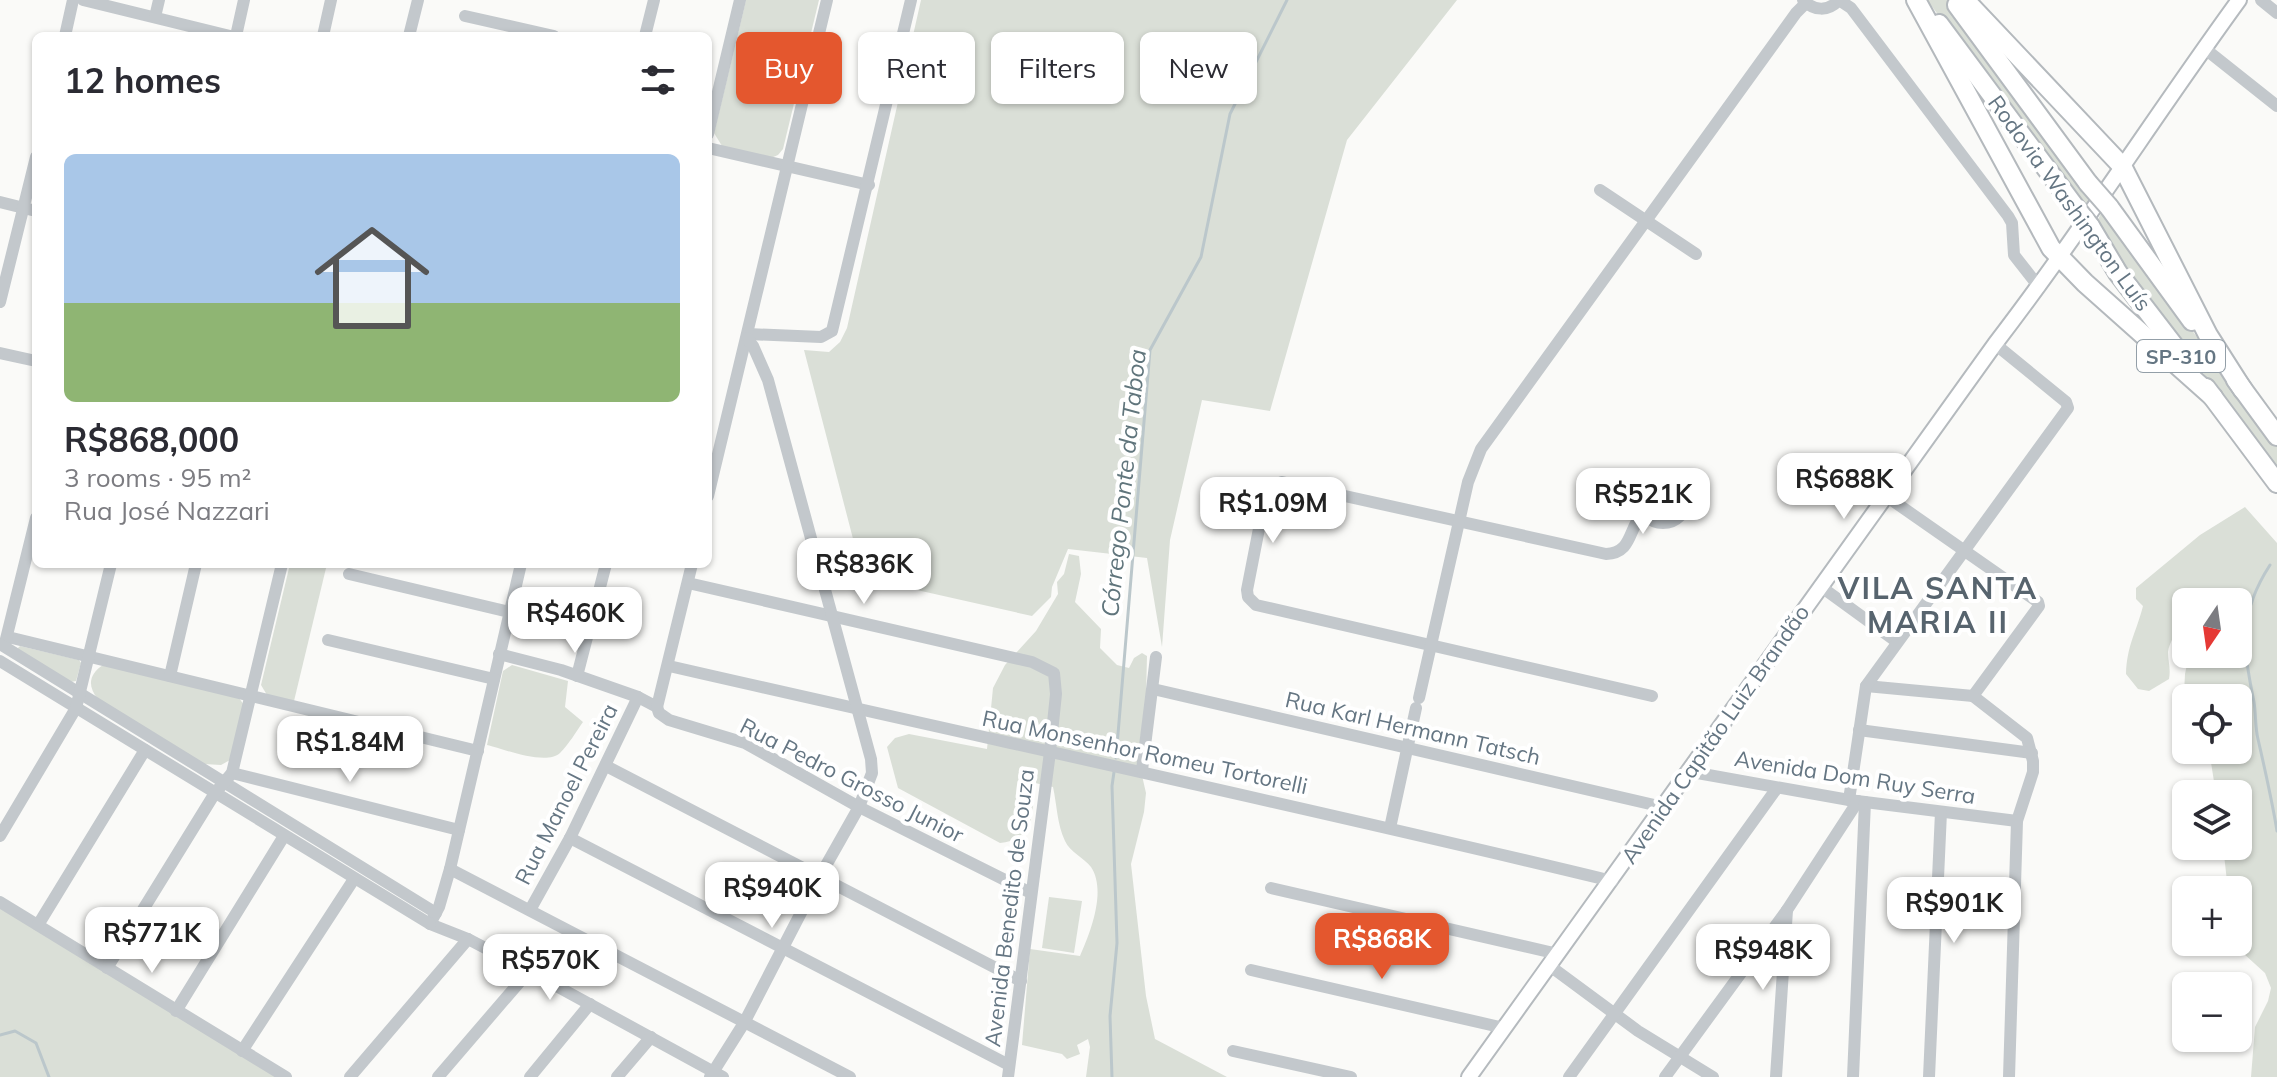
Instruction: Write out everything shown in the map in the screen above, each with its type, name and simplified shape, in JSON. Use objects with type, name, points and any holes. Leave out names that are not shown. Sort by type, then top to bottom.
[{"type":"highway","name":"Rodovia Washington Luís","points":[[1918,0],[2090,226],[2118,273],[2277,483]]},
{"type":"highway","points":[[1918,0],[2006,167],[2060,259],[2213,397]]},
{"type":"highway","name":"Rodovia Washington Luís","points":[[1954,0],[2274,432]]},
{"type":"highway","points":[[1965,0],[2122,166],[2208,335],[2243,390]]},
{"type":"main road","name":"Avenida Capitão Luiz Brandão","points":[[1469,1077],[1612,881],[1686,771],[2060,259],[2239,0]]},
{"type":"street","points":[[66,32],[73,0]]},
{"type":"street","points":[[83,0],[217,32]]},
{"type":"street","points":[[155,17],[159,0]]},
{"type":"street","points":[[234,32],[244,0]]},
{"type":"street","points":[[324,32],[331,0]]},
{"type":"street","points":[[410,32],[418,0]]},
{"type":"street","points":[[646,32],[654,0]]},
{"type":"street","points":[[712,117],[740,0]]},
{"type":"street","points":[[714,441],[747,336],[827,0]]},
{"type":"street","points":[[747,336],[821,337],[832,331],[911,0]]},
{"type":"street","points":[[1390,828],[1471,471],[1487,437],[1804,2],[1820,9],[1831,7],[1839,0],[1851,8],[2008,216],[2012,223],[2014,255],[2039,287]]},
{"type":"street","points":[[2261,0],[2277,13]]},
{"type":"street","points":[[465,16],[536,32]]},
{"type":"street","points":[[2204,48],[2277,106]]},
{"type":"street","points":[[712,149],[869,185]]},
{"type":"street","points":[[1600,190],[1696,254]]},
{"type":"street","points":[[0,202],[30,209],[0,302]]},
{"type":"street","points":[[0,661],[354,879],[651,1037],[716,1075],[859,807],[872,773],[768,380],[747,336]]},
{"type":"street","points":[[1853,1077],[1859,730],[1866,686],[2067,412],[2066,402],[1995,344]]},
{"type":"street","points":[[0,353],[32,360]]},
{"type":"street","points":[[1643,513],[1628,544],[1611,555],[1287,482],[1274,486],[1265,498],[1247,593],[1256,605],[1652,696]]},
{"type":"street","points":[[1886,496],[2038,602],[2039,606],[1973,696]]},
{"type":"street","points":[[4,643],[32,534]]},
{"type":"street","points":[[1,832],[76,708],[110,568]]},
{"type":"street","points":[[170,676],[195,568]]},
{"type":"street","points":[[107,968],[215,793],[228,777],[281,568]]},
{"type":"street","points":[[433,919],[450,869],[520,568]]},
{"type":"street","points":[[577,676],[605,568]]},
{"type":"street","points":[[657,707],[691,568]]},
{"type":"street","points":[[349,574],[509,612]]},
{"type":"street","points":[[688,583],[831,617]]},
{"type":"street","points":[[1820,586],[1897,642]]},
{"type":"street","name":"Avenida Benedito de Souza","points":[[831,617],[1032,662],[1050,670],[1056,678],[1050,752],[1008,1071]]},
{"type":"street","points":[[328,640],[494,679]]},
{"type":"street","points":[[4,643],[89,657],[478,751]]},
{"type":"street","points":[[4,643],[80,693],[228,777],[433,919]]},
{"type":"street","name":"Rua Pedro Grosso Junior","points":[[499,654],[638,697],[657,707],[659,713],[669,720],[745,743],[859,807],[1031,893]]},
{"type":"street","points":[[1142,770],[1156,657]]},
{"type":"street","name":"Rua Monsenhor Romeu Tortorelli","points":[[669,666],[856,710],[1142,770],[1612,881]]},
{"type":"street","points":[[1866,686],[1973,696],[2023,734],[2030,743],[2033,772],[2017,821],[2009,1077]]},
{"type":"street","name":"Rua Karl Hermann Tatsch","points":[[1153,689],[1663,807]]},
{"type":"street","name":"Rua Manoel Pereira","points":[[530,910],[570,838],[638,697]]},
{"type":"street","points":[[1859,730],[2032,753]]},
{"type":"street","points":[[38,925],[145,750]]},
{"type":"street","points":[[606,766],[1021,981]]},
{"type":"street","name":"Avenida Dom Ruy Serra","points":[[1686,771],[1857,801],[2017,821]]},
{"type":"street","points":[[228,777],[459,830]]},
{"type":"street","points":[[1569,1077],[1777,788]]},
{"type":"street","points":[[1665,1077],[1787,910],[1857,801]]},
{"type":"street","points":[[1929,1077],[1941,812]]},
{"type":"street","points":[[176,1011],[284,836]]},
{"type":"street","points":[[570,838],[782,948],[1008,1071]]},
{"type":"street","points":[[450,869],[850,1077]]},
{"type":"street","points":[[242,1051],[354,879]]},
{"type":"street","points":[[1271,888],[1554,960],[1615,1013],[1678,1058],[1713,1077]]},
{"type":"street","points":[[0,902],[286,1077]]},
{"type":"street","points":[[1776,1077],[1787,910]]},
{"type":"street","points":[[350,1077],[468,939]]},
{"type":"street","points":[[1251,970],[1504,1028]]},
{"type":"street","points":[[438,1077],[529,971]]},
{"type":"street","points":[[530,1077],[590,1004]]},
{"type":"street","points":[[617,1077],[651,1037]]},
{"type":"street","points":[[1233,1051],[1351,1077]]},
{"type":"shaded area","points":[[746,0],[819,0],[811,32],[738,32]]},
{"type":"shaded area","points":[[921,0],[1457,0],[1347,140],[1270,411],[1202,400],[1170,540],[1162,647],[1147,558],[1068,549],[1051,597],[1032,616],[859,577],[858,558],[804,350],[829,352],[840,342],[847,328],[898,104],[975,104],[975,32],[914,32]]},
{"type":"shaded area","points":[[1927,0],[1947,0],[2095,198],[2087,209],[2079,203]]},
{"type":"shaded area","points":[[736,42],[736,104],[794,104],[783,149],[771,158],[722,146],[714,133]]},
{"type":"shaded area","points":[[2103,209],[2277,446],[2277,474],[2095,226]]},
{"type":"shaded area","points":[[2245,507],[2277,543],[2277,1077],[2251,1077],[2255,1027],[2271,988],[2265,973],[2246,956],[2252,956],[2252,876],[2226,876],[2225,860],[2252,860],[2252,780],[2214,780],[2211,764],[2252,764],[2252,684],[2184,684],[2186,668],[2252,668],[2252,588],[2172,588],[2169,679],[2149,691],[2138,689],[2126,674],[2130,647],[2143,606],[2136,599],[2136,588],[2200,535]]},
{"type":"shaded area","points":[[1069,554],[1079,556],[1081,574],[1075,602],[1101,629],[1100,648],[1117,665],[1129,668],[1134,658],[1142,653],[1147,656],[1146,696],[1138,758],[1146,793],[1131,864],[1146,996],[1155,1039],[1227,1077],[1086,1077],[1090,1047],[1088,1039],[1077,1045],[1080,1054],[1067,1059],[1062,1054],[1022,1045],[1030,949],[1080,956],[1097,900],[1096,877],[1091,867],[1070,848],[1062,835],[1053,787],[1035,783],[1032,814],[1026,830],[1021,836],[1000,843],[898,788],[887,747],[895,738],[909,734],[987,749],[993,688],[1005,665],[1036,631],[1058,594],[1057,582],[1064,574]]},
{"type":"shaded area","points":[[289,568],[326,568],[294,701],[267,695],[261,685]]},
{"type":"shaded area","points":[[20,646],[79,660],[81,663],[76,681],[71,682],[17,649]]},
{"type":"shaded area","points":[[103,665],[239,698],[244,705],[230,760],[221,765],[204,764],[98,699],[91,680]]},
{"type":"shaded area","points":[[512,665],[568,681],[565,707],[583,722],[554,757],[535,757],[487,745],[503,671]]},
{"type":"shaded area","points":[[1049,897],[1082,901],[1074,953],[1042,948]]},
{"type":"shaded area","points":[[0,908],[279,1077],[0,1077]]},
{"type":"waterway","name":"Córrego Ponte da Taboa","points":[[1116,758],[1150,350],[1201,257],[1230,114],[1287,0]]},
{"type":"waterway","points":[[2270,565],[2252,599],[2246,648],[2257,734],[2277,831]]},
{"type":"waterway","name":"Córrego Ponte da Taboa","points":[[1112,1077],[1110,1016],[1117,943],[1114,772]]},
{"type":"waterway","points":[[0,1035],[15,1031],[36,1043],[49,1077]]},
{"type":"district","name":"VILA SANTA MARIA II","points":[[1938,605]]}]
